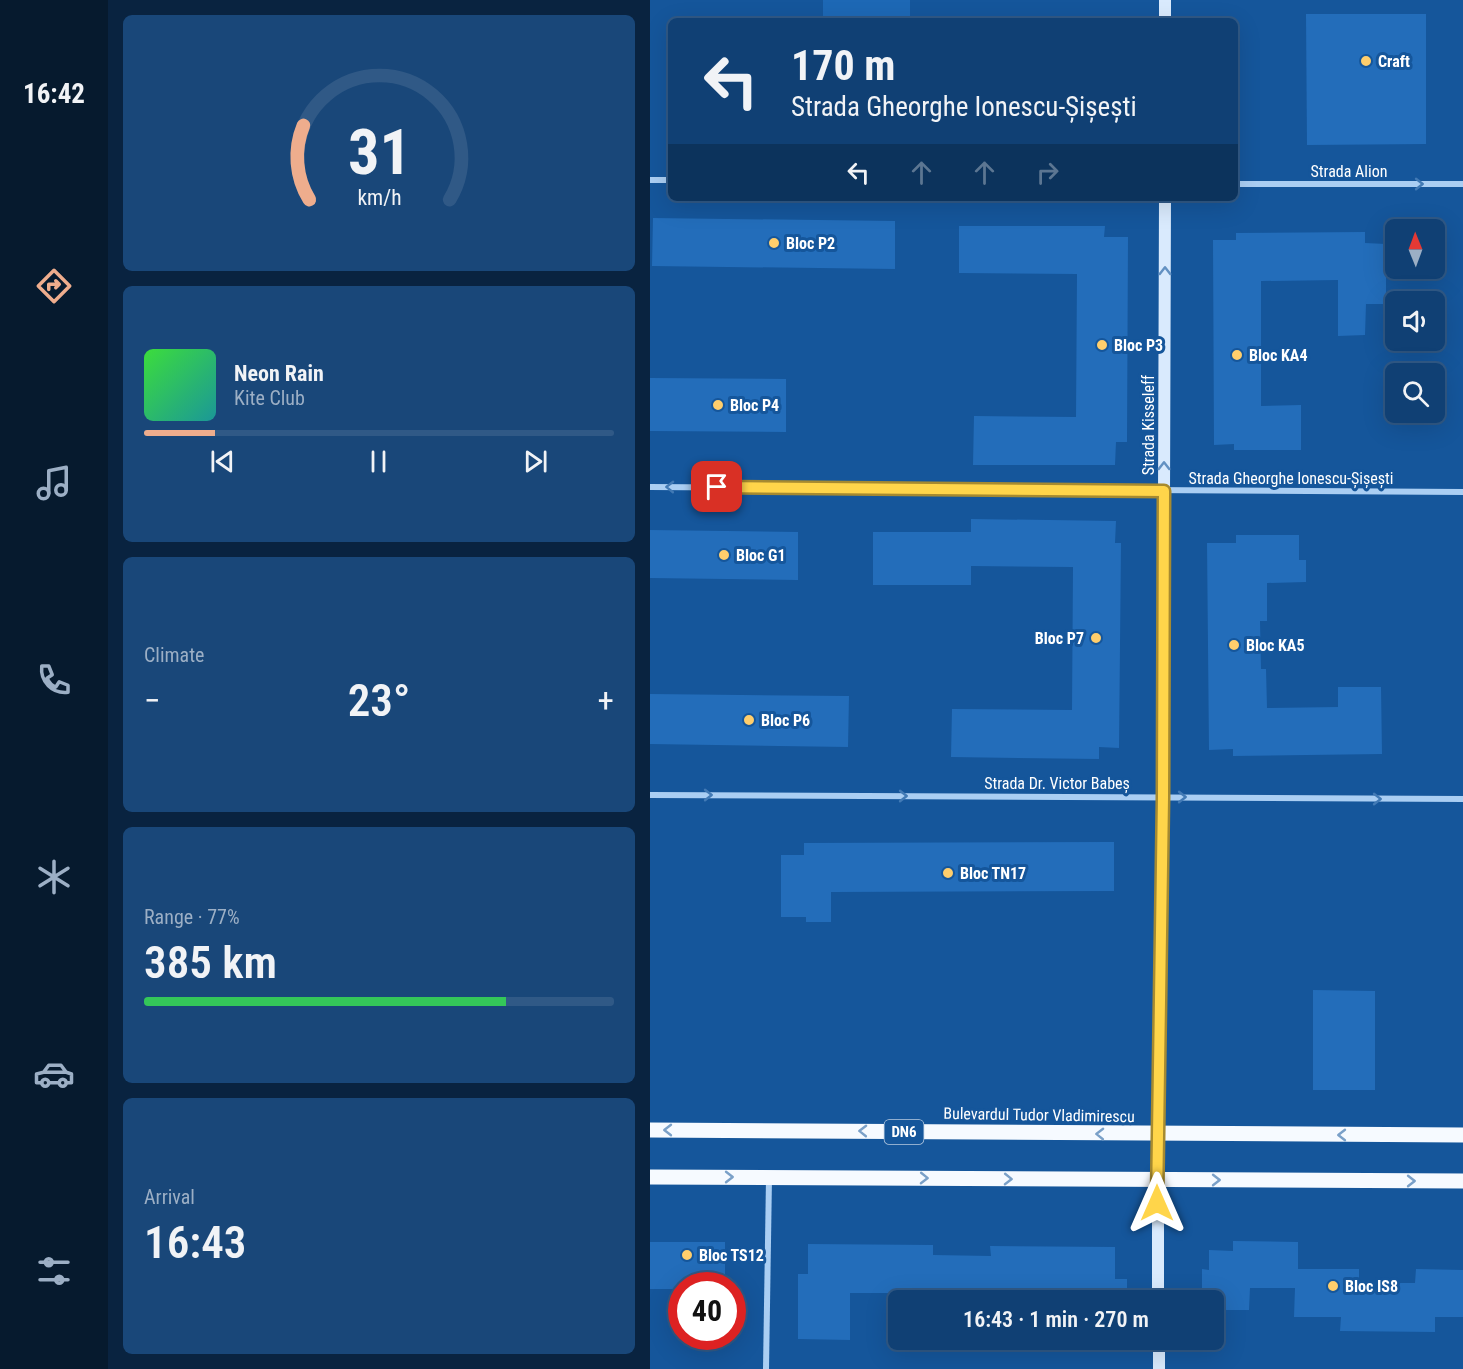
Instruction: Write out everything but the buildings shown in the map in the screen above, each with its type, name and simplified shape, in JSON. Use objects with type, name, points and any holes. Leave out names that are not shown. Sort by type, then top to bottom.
[{"type":"main road","name":"Bulevardul Tudor Vladimirescu","points":[[650,1130],[1463,1136]]},
{"type":"main road","points":[[650,1177],[1463,1181]]},
{"type":"street","points":[[1165,0],[1165,18]]},
{"type":"street","points":[[650,180],[668,180]]},
{"type":"street","name":"Strada Alion","points":[[1238,184],[1463,184]]},
{"type":"street","name":"Strada Kisseleff","points":[[1158,1290],[1157,1180],[1163,797],[1165,201]]},
{"type":"street","name":"Strada Gheorghe Ionescu-Șișești","points":[[650,487],[1463,492]]},
{"type":"street","name":"Strada Dr. Victor Babeș","points":[[650,795],[1463,799]]},
{"type":"street","points":[[766,1369],[769,1177]]},
{"type":"street","points":[[1158,1350],[1159,1369]]},
{"type":"shaded area","points":[[823,0],[910,0],[910,18],[823,18]]},
{"type":"place","name":"Craft","points":[[1366,61]]},
{"type":"place","name":"Bloc P2","points":[[774,243]]},
{"type":"place","name":"Bloc P3","points":[[1102,345]]},
{"type":"place","name":"Bloc KA4","points":[[1237,355]]},
{"type":"place","name":"Bloc P4","points":[[718,405]]},
{"type":"place","name":"Bloc G1","points":[[724,555]]},
{"type":"place","name":"Bloc P7","points":[[1096,638]]},
{"type":"place","name":"Bloc KA5","points":[[1234,645]]},
{"type":"place","name":"Bloc P6","points":[[749,720]]},
{"type":"place","name":"Bloc TN17","points":[[948,873]]},
{"type":"place","name":"Bloc TS12","points":[[687,1255]]},
{"type":"place","name":"Bloc IS8","points":[[1333,1286]]},
{"type":"route","points":[[717,487],[1164,491],[1163,797],[1157,1203]]}]
